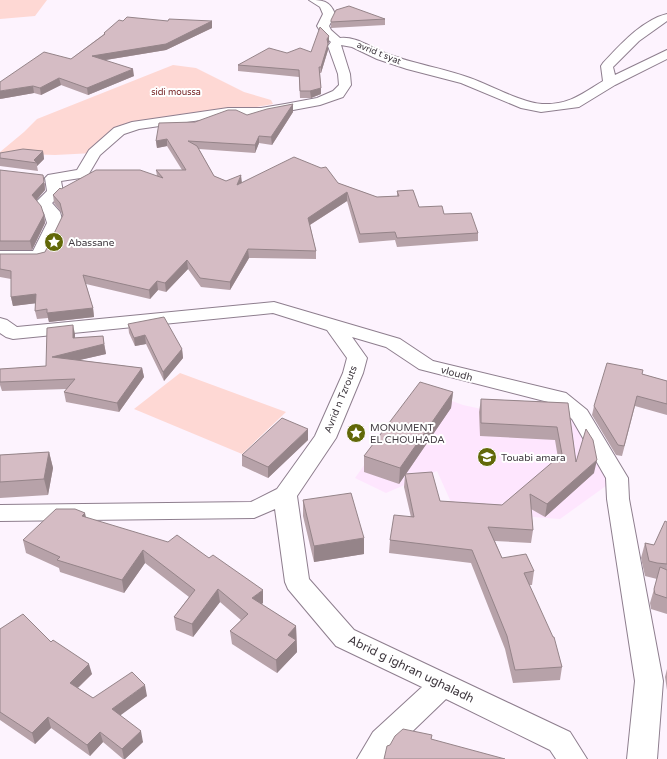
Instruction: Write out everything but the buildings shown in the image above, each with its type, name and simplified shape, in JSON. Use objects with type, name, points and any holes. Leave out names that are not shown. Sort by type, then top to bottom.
[{"type":"street","points":[[0,256],[39,256],[55,223],[52,212],[43,203],[55,192],[46,177],[82,174],[94,153],[119,132],[136,125],[228,112],[261,112],[285,108],[320,101],[338,94],[345,85],[344,74],[334,46],[337,42],[326,32],[323,26],[330,14],[324,4],[314,0]]},
{"type":"street","points":[[610,82],[608,66],[624,48],[646,29],[667,17]]},
{"type":"street","name":"avrid t syat","points":[[337,42],[345,41],[356,44],[381,56],[411,66],[465,80],[526,106],[541,108],[574,104],[610,82],[667,54]]},
{"type":"street","points":[[0,324],[13,333],[274,307],[334,326]]},
{"type":"street","name":"vloudh","points":[[334,326],[393,343],[426,364],[559,398],[580,415],[617,478],[618,499],[649,681],[642,759]]},
{"type":"street","name":"Avrid n Tzrouts","points":[[0,513],[254,510],[285,495],[325,438],[352,373],[356,358],[334,326]]},
{"type":"street","name":"Abrid g ighran ughaladh","points":[[285,495],[297,582],[345,638],[560,741],[572,759]]},
{"type":"street","points":[[372,759],[383,741],[443,685]]},
{"type":"shaded area","name":"Touabi amara","points":[[418,389],[463,405],[486,410],[580,415],[617,478],[560,519],[455,511],[437,471],[386,493],[355,478]]},
{"type":"green space","points":[[0,0],[47,0],[35,16],[0,19]]},
{"type":"green space","name":"sidi moussa","points":[[173,65],[196,68],[244,92],[271,100],[273,104],[228,112],[133,122],[94,153],[55,155],[25,154],[0,160],[0,152],[37,119]]},
{"type":"green space","points":[[180,373],[286,412],[242,454],[134,409]]},
{"type":"place","name":"Abassane","points":[[54,242]]},
{"type":"place","name":"MONUMENT EL CHOUHADA","points":[[356,433]]},
{"type":"place","name":"Touabi amara","points":[[487,457]]}]
